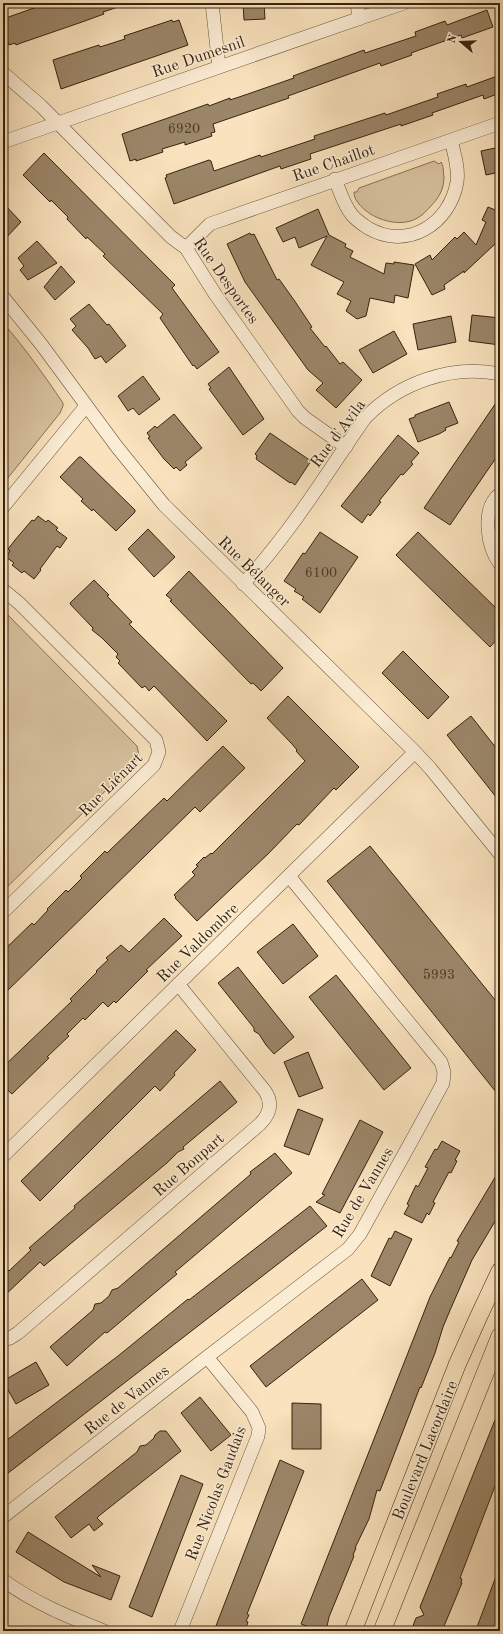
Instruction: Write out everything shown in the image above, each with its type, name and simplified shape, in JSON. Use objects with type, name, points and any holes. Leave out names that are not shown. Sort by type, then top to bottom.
[{"type":"main road","name":"Boulevard Lacordaire","points":[[352,1631],[457,1365],[500,1271]]},
{"type":"main road","name":"Boulevard Lacordaire","points":[[382,1631],[500,1336]]},
{"type":"street","points":[[212,3],[218,67]]},
{"type":"street","points":[[357,3],[359,19]]},
{"type":"street","name":"Rue Dumesnil","points":[[3,142],[404,3]]},
{"type":"street","name":"Rue Desportes","points":[[3,73],[59,123],[171,236],[186,248],[215,294],[298,411],[305,418],[346,446]]},
{"type":"street","name":"Rue Chaillot","points":[[186,248],[210,224],[335,179],[500,123]]},
{"type":"street","points":[[335,179],[344,202],[352,216],[362,224],[386,236],[413,234],[425,229],[436,221],[445,212],[451,200],[457,180],[457,168],[452,140]]},
{"type":"street","name":"Rue Bélanger","points":[[3,297],[41,344],[121,453],[164,505],[416,752],[500,854]]},
{"type":"street","name":"Rue d'Avila","points":[[243,584],[260,566],[297,518],[365,418],[376,407],[396,393],[429,378],[462,372],[479,371],[500,374]]},
{"type":"street","points":[[3,507],[86,406]]},
{"type":"street","points":[[500,494],[494,499],[488,520],[488,535],[491,549],[500,564]]},
{"type":"street","name":"Rue Liénart","points":[[3,590],[19,603],[156,740],[159,752],[154,765],[3,912]]},
{"type":"street","name":"Rue Valdombre","points":[[3,1156],[416,752]]},
{"type":"street","name":"Rue de Vannes","points":[[3,1517],[351,1246],[360,1234],[417,1132],[444,1077],[444,1072],[440,1062],[289,876]]},
{"type":"street","name":"Rue Bonpart","points":[[3,1340],[18,1333],[260,1124],[268,1114],[270,1102],[265,1091],[178,984]]},
{"type":"street","name":"Rue Nicolas Gaudais","points":[[180,1631],[258,1436],[259,1428],[252,1412],[207,1357]]},
{"type":"street","points":[[3,1580],[30,1598],[104,1631]]},
{"type":"shaded area","points":[[434,161],[439,164],[441,162],[443,165],[444,181],[442,189],[436,200],[426,211],[413,220],[398,223],[384,220],[370,214],[365,210],[359,204],[354,195],[354,192],[357,192],[359,188]]},
{"type":"shaded area","points":[[3,323],[41,372],[63,403],[63,406],[60,413],[3,484]]},
{"type":"shaded area","points":[[3,610],[137,746],[139,755],[137,760],[3,891]]},
{"type":"building","points":[[48,3],[124,3],[124,5],[103,12],[104,14],[16,45],[15,43],[9,45],[3,29],[3,19]]},
{"type":"building","points":[[243,3],[264,3],[265,19],[244,20]]},
{"type":"building","points":[[487,10],[493,27],[462,38],[461,35],[411,53],[412,55],[381,66],[380,63],[288,96],[289,98],[213,124],[215,132],[211,133],[212,136],[185,145],[185,142],[162,149],[163,152],[136,161],[136,159],[130,161],[122,134],[208,104],[209,106],[230,98],[230,100],[294,78],[293,76],[364,50],[365,53],[416,36],[415,32],[445,21],[447,25]]},
{"type":"building","points":[[172,20],[173,22],[179,20],[188,45],[61,89],[53,60],[99,45],[100,47],[125,39],[124,36]]},
{"type":"building","points":[[500,75],[500,93],[484,99],[483,95],[401,126],[401,124],[310,154],[311,159],[281,169],[280,166],[174,204],[165,178],[167,177],[166,175],[209,160],[211,161],[214,171],[260,155],[261,157],[315,139],[314,136],[385,113],[386,115],[438,97],[437,94],[466,84],[467,87]]},
{"type":"building","points":[[500,147],[500,172],[486,175],[481,151]]},
{"type":"building","points":[[44,153],[175,285],[172,288],[219,352],[197,369],[194,365],[193,366],[160,318],[163,314],[103,256],[105,254],[87,237],[86,239],[67,219],[68,217],[51,200],[50,202],[23,175]]},
{"type":"building","points":[[3,203],[21,222],[3,241]]},
{"type":"building","points":[[488,207],[500,212],[500,246],[495,244],[464,273],[464,271],[444,285],[445,289],[432,295],[415,264],[430,255],[432,260],[455,237],[457,239],[464,232],[476,245],[486,222],[482,220]]},
{"type":"building","points":[[318,209],[329,235],[346,244],[345,247],[353,251],[350,257],[384,274],[386,263],[394,264],[394,262],[414,265],[408,298],[395,295],[394,303],[370,298],[366,316],[357,319],[346,311],[351,301],[337,294],[344,282],[311,265],[327,236],[299,248],[295,237],[283,242],[276,228]]},
{"type":"building","points":[[250,233],[251,235],[254,234],[277,280],[279,279],[294,300],[312,327],[310,328],[340,364],[343,362],[362,380],[336,408],[316,390],[323,383],[308,370],[245,282],[227,244]]},
{"type":"building","points":[[37,241],[57,263],[28,280],[20,270],[24,266],[18,258]]},
{"type":"building","points":[[61,266],[75,282],[55,300],[44,287]]},
{"type":"building","points":[[89,304],[107,325],[109,324],[126,346],[106,363],[101,356],[95,359],[88,348],[72,330],[76,326],[70,319]]},
{"type":"building","points":[[472,315],[500,318],[500,345],[469,341]]},
{"type":"building","points":[[451,316],[456,342],[418,350],[413,324]]},
{"type":"building","points":[[394,331],[407,354],[373,373],[359,350]]},
{"type":"building","points":[[229,367],[264,419],[243,435],[209,389],[211,388],[208,384]]},
{"type":"building","points":[[143,376],[160,399],[139,415],[133,408],[128,411],[118,396]]},
{"type":"building","points":[[500,397],[500,452],[450,525],[424,508]]},
{"type":"building","points":[[449,402],[458,423],[445,428],[446,430],[439,434],[418,442],[409,419],[415,417],[415,415]]},
{"type":"building","points":[[174,414],[202,448],[185,462],[187,465],[180,471],[176,467],[174,469],[164,459],[148,438],[150,437],[147,433],[155,426],[157,428]]},
{"type":"building","points":[[270,433],[311,461],[295,485],[256,459],[257,456],[255,454]]},
{"type":"building","points":[[398,435],[419,453],[411,462],[413,464],[403,475],[401,474],[379,501],[381,502],[370,516],[368,514],[362,523],[341,506]]},
{"type":"building","points":[[79,457],[81,457],[135,510],[135,512],[116,531],[93,509],[92,511],[81,501],[83,499],[60,477]]},
{"type":"building","points":[[38,516],[46,522],[48,520],[58,528],[56,530],[67,538],[60,548],[57,546],[34,579],[24,571],[22,573],[12,565],[14,563],[6,557],[10,551],[8,549],[15,540],[32,520],[34,521]]},
{"type":"building","points":[[148,529],[175,557],[154,577],[128,549]]},
{"type":"building","points":[[320,532],[358,557],[320,613],[302,599],[304,597],[294,591],[296,589],[284,581],[303,553],[305,554]]},
{"type":"building","points":[[418,532],[500,612],[500,636],[490,647],[396,555]]},
{"type":"building","points":[[189,571],[283,668],[261,691],[253,683],[251,684],[170,601],[172,600],[166,595]]},
{"type":"building","points":[[94,580],[132,622],[129,624],[227,721],[207,741],[154,686],[149,691],[145,686],[142,688],[118,663],[120,661],[116,657],[118,654],[92,630],[93,628],[71,605],[70,603]]},
{"type":"building","points":[[403,651],[449,697],[428,719],[382,673]]},
{"type":"building","points":[[288,696],[359,767],[336,790],[334,788],[299,825],[297,824],[268,854],[197,921],[175,898],[176,897],[174,895],[195,875],[192,872],[198,866],[196,865],[204,857],[205,858],[211,853],[212,854],[305,761],[292,744],[267,718]]},
{"type":"building","points":[[471,716],[500,753],[500,802],[447,735]]},
{"type":"building","points":[[223,746],[245,768],[200,812],[195,807],[3,995],[3,951],[32,923],[34,925],[48,910],[47,909],[66,890],[68,892],[82,878],[80,876],[105,851],[107,853],[164,798],[167,801]]},
{"type":"building","points":[[370,846],[500,1006],[500,1097],[327,881]]},
{"type":"building","points":[[164,918],[182,936],[146,970],[148,971],[116,1003],[114,1001],[108,1007],[103,1002],[85,1020],[83,1018],[67,1034],[69,1036],[47,1057],[49,1058],[12,1094],[3,1086],[3,1067],[72,1001],[70,999],[108,960],[106,958],[121,945],[129,952]]},
{"type":"building","points":[[293,924],[318,956],[283,984],[257,952]]},
{"type":"building","points":[[238,967],[294,1037],[274,1054],[259,1034],[254,1031],[254,1028],[218,983]]},
{"type":"building","points":[[336,975],[411,1068],[384,1090],[309,997]]},
{"type":"building","points":[[176,1030],[196,1050],[174,1073],[175,1075],[160,1091],[155,1086],[40,1201],[21,1181]]},
{"type":"building","points":[[308,1052],[323,1088],[299,1097],[284,1062]]},
{"type":"building","points":[[220,1081],[237,1102],[183,1147],[184,1149],[178,1152],[44,1266],[40,1262],[3,1297],[3,1265],[9,1271],[31,1250],[29,1248],[75,1208],[74,1206]]},
{"type":"building","points":[[298,1109],[323,1119],[309,1155],[284,1146]]},
{"type":"building","points":[[360,1120],[383,1132],[340,1213],[316,1202],[325,1195],[322,1194]]},
{"type":"building","points":[[442,1141],[460,1151],[455,1160],[457,1161],[451,1173],[449,1172],[433,1202],[435,1203],[429,1215],[427,1213],[422,1223],[404,1214],[416,1185],[418,1187],[428,1168],[425,1167],[435,1149],[437,1150]]},
{"type":"building","points":[[275,1153],[292,1173],[175,1272],[177,1274],[107,1333],[105,1332],[67,1366],[50,1347],[93,1310],[95,1304],[101,1303],[109,1296],[112,1290],[118,1288],[251,1174],[250,1172]]},
{"type":"building","points":[[500,1169],[500,1213],[472,1260],[443,1327],[435,1353],[421,1388],[420,1387],[380,1491],[377,1490],[369,1519],[355,1548],[354,1556],[329,1617],[326,1631],[320,1631],[301,1624],[430,1297],[459,1242],[457,1241]]},
{"type":"building","points":[[310,1206],[327,1226],[3,1477],[3,1443],[118,1356],[188,1299],[189,1300]]},
{"type":"building","points":[[395,1231],[412,1239],[390,1286],[371,1276],[389,1238],[391,1239]]},
{"type":"building","points":[[362,1279],[378,1300],[266,1387],[250,1366]]},
{"type":"building","points":[[36,1362],[49,1385],[16,1404],[3,1381]]},
{"type":"building","points":[[200,1397],[231,1435],[211,1451],[181,1413]]},
{"type":"building","points":[[292,1403],[321,1404],[321,1449],[292,1449]]},
{"type":"building","points":[[499,1410],[500,1473],[460,1578],[462,1579],[462,1583],[442,1631],[411,1631],[416,1618],[424,1615],[420,1607]]},
{"type":"building","points":[[160,1431],[166,1431],[181,1451],[100,1515],[97,1518],[103,1524],[94,1531],[89,1524],[71,1538],[55,1517],[137,1452],[140,1446],[146,1445]]},
{"type":"building","points":[[280,1460],[304,1471],[247,1614],[249,1615],[246,1621],[248,1622],[245,1631],[214,1631]]},
{"type":"building","points":[[181,1475],[203,1484],[152,1617],[129,1607]]},
{"type":"building","points":[[28,1532],[101,1577],[92,1565],[120,1576],[111,1600],[64,1582],[16,1552]]},
{"type":"building","points":[[498,1571],[500,1571],[500,1631],[488,1631],[477,1627]]}]
